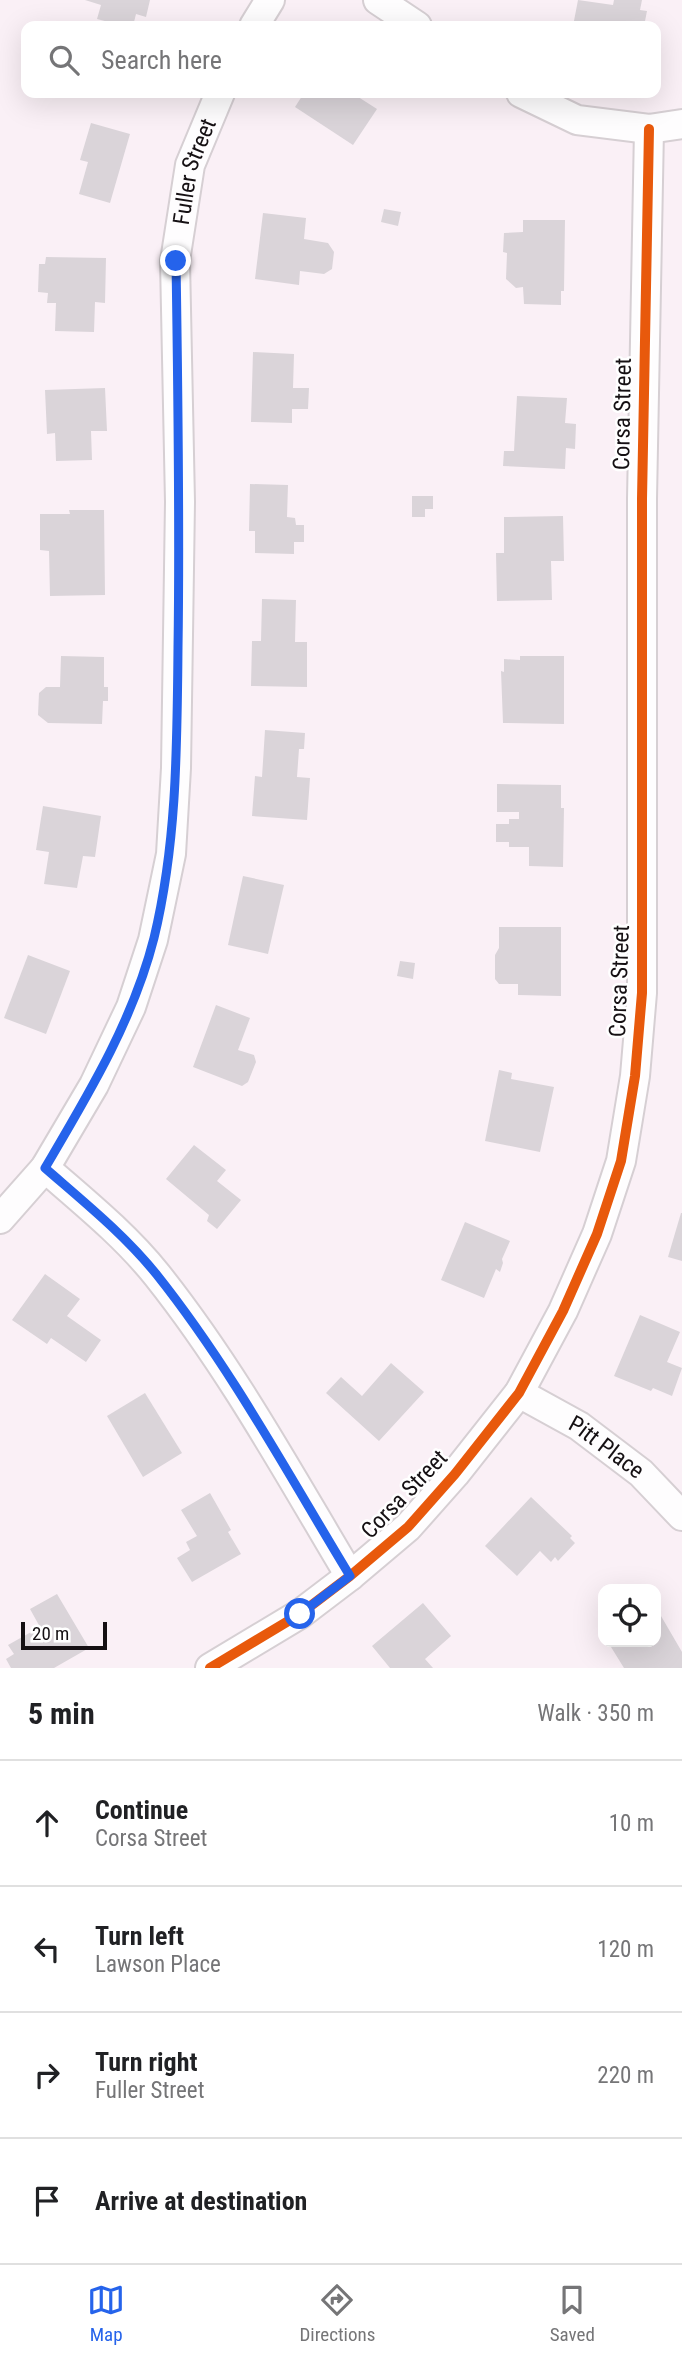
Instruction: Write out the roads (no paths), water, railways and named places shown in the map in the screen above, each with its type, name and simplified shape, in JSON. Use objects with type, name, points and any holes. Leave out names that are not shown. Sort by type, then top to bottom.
[{"type":"street","points":[[257,21],[270,0]]},
{"type":"street","points":[[378,0],[410,21]]},
{"type":"street","name":"Fuller Street","points":[[0,1219],[45,1168],[94,1085],[131,1007],[153,940],[170,854],[176,768],[180,502],[176,261],[190,165],[218,98]]},
{"type":"street","points":[[531,98],[577,120],[649,129],[682,124]]},
{"type":"street","name":"Corsa Street","points":[[210,1668],[300,1614],[350,1576],[408,1527],[455,1474],[519,1393],[563,1311],[597,1234],[621,1161],[635,1076],[642,993],[642,499],[649,129]]},
{"type":"street","points":[[45,1168],[109,1224],[156,1273],[215,1353],[350,1576]]},
{"type":"street","name":"Pitt Place","points":[[519,1393],[579,1426],[641,1473],[682,1516]]}]
